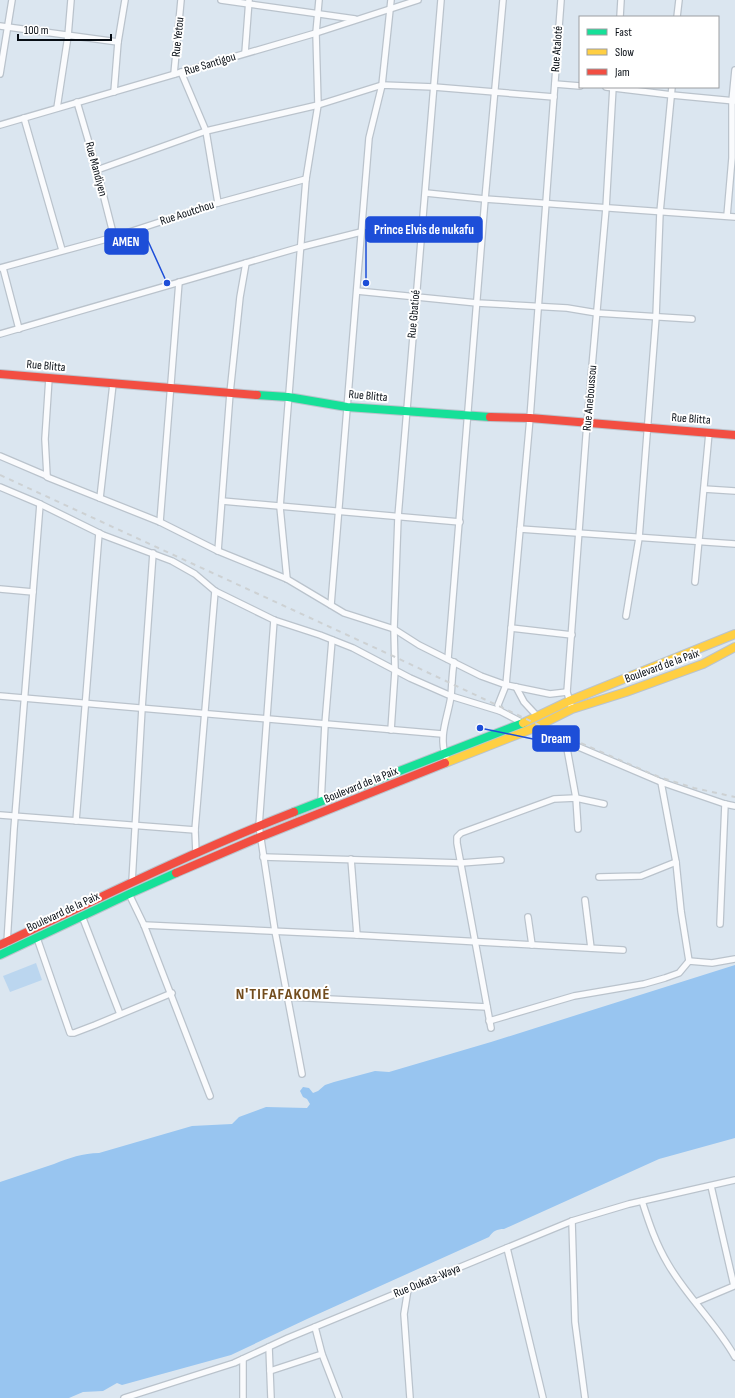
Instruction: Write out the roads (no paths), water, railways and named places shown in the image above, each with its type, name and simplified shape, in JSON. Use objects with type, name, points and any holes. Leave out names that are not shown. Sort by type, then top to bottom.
[{"type":"main road","name":"Rue Blitta","points":[[0,374],[288,397],[347,407],[406,412],[530,418],[735,435]]},
{"type":"main road","name":"Boulevard de la Paix","points":[[0,955],[6,946],[132,882],[196,853],[259,826],[529,720],[570,701],[733,635]]},
{"type":"main road","name":"Boulevard de la Paix","points":[[6,946],[37,938],[129,894],[260,837],[534,728],[570,701],[657,681],[709,661],[735,647]]},
{"type":"main road","points":[[652,668],[657,681]]},
{"type":"street","points":[[0,74],[12,0]]},
{"type":"street","points":[[57,108],[68,36],[71,0]]},
{"type":"street","points":[[114,92],[118,42],[125,0]]},
{"type":"street","name":"Rue Yetou","points":[[174,74],[182,0]]},
{"type":"street","points":[[221,0],[249,2],[357,19]]},
{"type":"street","points":[[287,579],[280,507],[306,179],[318,105],[316,33],[319,0]]},
{"type":"street","points":[[331,605],[369,138],[382,85],[391,0]]},
{"type":"street","name":"Rue Santigou","points":[[0,125],[316,33],[418,0]]},
{"type":"street","name":"Rue Gbatioé","points":[[391,730],[395,671],[394,629],[398,517],[415,296],[426,193],[441,0]]},
{"type":"street","points":[[448,659],[485,199],[503,0]]},
{"type":"street","name":"Rue Ataloté","points":[[500,711],[498,705],[506,685],[530,418],[561,0]]},
{"type":"street","points":[[620,16],[621,0]]},
{"type":"street","points":[[677,16],[679,0]]},
{"type":"street","points":[[245,53],[249,2]]},
{"type":"street","points":[[0,26],[118,42]]},
{"type":"street","points":[[726,216],[734,158],[733,101],[735,70]]},
{"type":"street","points":[[181,72],[206,131],[218,203]]},
{"type":"street","points":[[554,84],[579,86]]},
{"type":"street","points":[[98,170],[206,131],[318,105],[382,85],[434,87],[554,97]]},
{"type":"street","name":"Rue Aneboussou","points":[[570,701],[572,635],[587,423],[606,208],[613,88]]},
{"type":"street","points":[[620,88],[733,101]]},
{"type":"street","points":[[626,616],[639,538],[656,317],[660,212],[672,88]]},
{"type":"street","name":"Rue Mandiyen","points":[[77,102],[98,170],[114,237]]},
{"type":"street","points":[[24,118],[62,250]]},
{"type":"street","name":"Rue Aoutchou","points":[[1,268],[62,250],[114,237],[218,203],[306,179]]},
{"type":"street","points":[[426,193],[485,199],[545,202],[735,217]]},
{"type":"street","points":[[0,334],[301,247],[361,232]]},
{"type":"street","points":[[218,551],[230,393],[238,312],[246,263]]},
{"type":"street","points":[[1,268],[19,329]]},
{"type":"street","points":[[160,522],[179,282]]},
{"type":"street","points":[[357,291],[477,303],[567,308],[597,313],[692,320]]},
{"type":"street","points":[[47,476],[45,438],[49,378]]},
{"type":"street","points":[[100,498],[112,384]]},
{"type":"street","points":[[695,582],[709,433]]},
{"type":"street","points":[[0,456],[47,476],[47,478],[160,522],[218,551],[287,579],[344,613],[394,629],[419,646],[481,676],[506,685],[550,694],[570,701]]},
{"type":"street","points":[[0,487],[40,504],[99,533],[154,553],[184,567],[215,591],[274,620],[353,648],[395,671],[451,696],[529,720]]},
{"type":"street","points":[[704,489],[735,491]]},
{"type":"street","points":[[222,501],[460,522]]},
{"type":"street","points":[[6,946],[40,504]]},
{"type":"street","points":[[520,529],[735,544]]},
{"type":"street","points":[[76,821],[99,533]]},
{"type":"street","points":[[132,882],[134,826],[154,553]]},
{"type":"street","points":[[0,589],[33,592]]},
{"type":"street","points":[[196,853],[195,830],[215,591]]},
{"type":"street","points":[[274,620],[259,826],[275,931],[289,997],[302,1074]]},
{"type":"street","points":[[511,628],[572,635]]},
{"type":"street","points":[[321,802],[325,724],[332,640]]},
{"type":"street","points":[[448,763],[444,753],[442,734],[451,696],[454,662]]},
{"type":"street","points":[[516,687],[524,702],[529,720]]},
{"type":"street","points":[[0,696],[442,734]]},
{"type":"street","points":[[534,728],[566,743],[661,782],[735,806]]},
{"type":"street","points":[[566,743],[576,798],[578,830]]},
{"type":"street","points":[[489,1021],[574,996],[644,984],[665,978],[679,973],[689,961],[681,911],[676,862],[661,782]]},
{"type":"street","points":[[491,1028],[474,941],[457,840],[461,832],[545,801],[562,798],[576,798],[604,804]]},
{"type":"street","points":[[720,924],[725,804]]},
{"type":"street","points":[[0,815],[195,830]]},
{"type":"street","points":[[263,857],[461,863],[501,860]]},
{"type":"street","points":[[351,859],[357,934]]},
{"type":"street","points":[[600,877],[626,878],[641,876],[676,862]]},
{"type":"street","points":[[129,894],[144,925],[172,993],[210,1096]]},
{"type":"street","points":[[585,900],[590,948]]},
{"type":"street","points":[[82,916],[120,1014]]},
{"type":"street","points":[[528,917],[532,945]]},
{"type":"street","points":[[144,925],[357,934],[623,950]]},
{"type":"street","points":[[37,938],[70,1033],[74,1033],[172,993]]},
{"type":"street","points":[[689,961],[712,963],[735,959]]},
{"type":"street","points":[[289,997],[487,1008]]},
{"type":"street","name":"Rue Oukata-Waya","points":[[124,1398],[181,1381],[242,1359],[315,1327],[572,1221],[642,1201],[735,1180]]},
{"type":"street","points":[[696,1302],[734,1286],[711,1186]]},
{"type":"street","points":[[642,1201],[652,1234],[668,1265],[720,1332],[735,1357]]},
{"type":"street","points":[[572,1221],[575,1322],[585,1398]]},
{"type":"street","points":[[507,1248],[542,1398]]},
{"type":"street","points":[[408,1289],[404,1314],[410,1398]]},
{"type":"street","points":[[315,1327],[322,1354],[339,1398]]},
{"type":"street","points":[[269,1347],[271,1398]]},
{"type":"street","points":[[270,1371],[322,1354]]},
{"type":"street","points":[[242,1359],[243,1398]]},
{"type":"water","points":[[735,965],[735,1138],[659,1159],[504,1229],[499,1229],[492,1233],[489,1237],[231,1355],[122,1385],[117,1383],[103,1391],[83,1392],[69,1398],[0,1398],[0,1182],[76,1156],[99,1153],[192,1126],[232,1124],[239,1117],[266,1107],[307,1108],[310,1104],[307,1099],[303,1097],[300,1091],[303,1087],[309,1088],[313,1093],[325,1085],[334,1082],[375,1071],[389,1072],[491,1042]]},
{"type":"railway","points":[[0,475],[539,725],[659,777],[694,788],[735,797]]},
{"type":"place","name":"AMEN","points":[[167,283]]},
{"type":"place","name":"Prince Elvis de nukafu","points":[[366,283]]},
{"type":"place","name":"Dream","points":[[480,728]]},
{"type":"district","name":"N'TIFAFAKOMÉ","points":[[283,994]]}]
